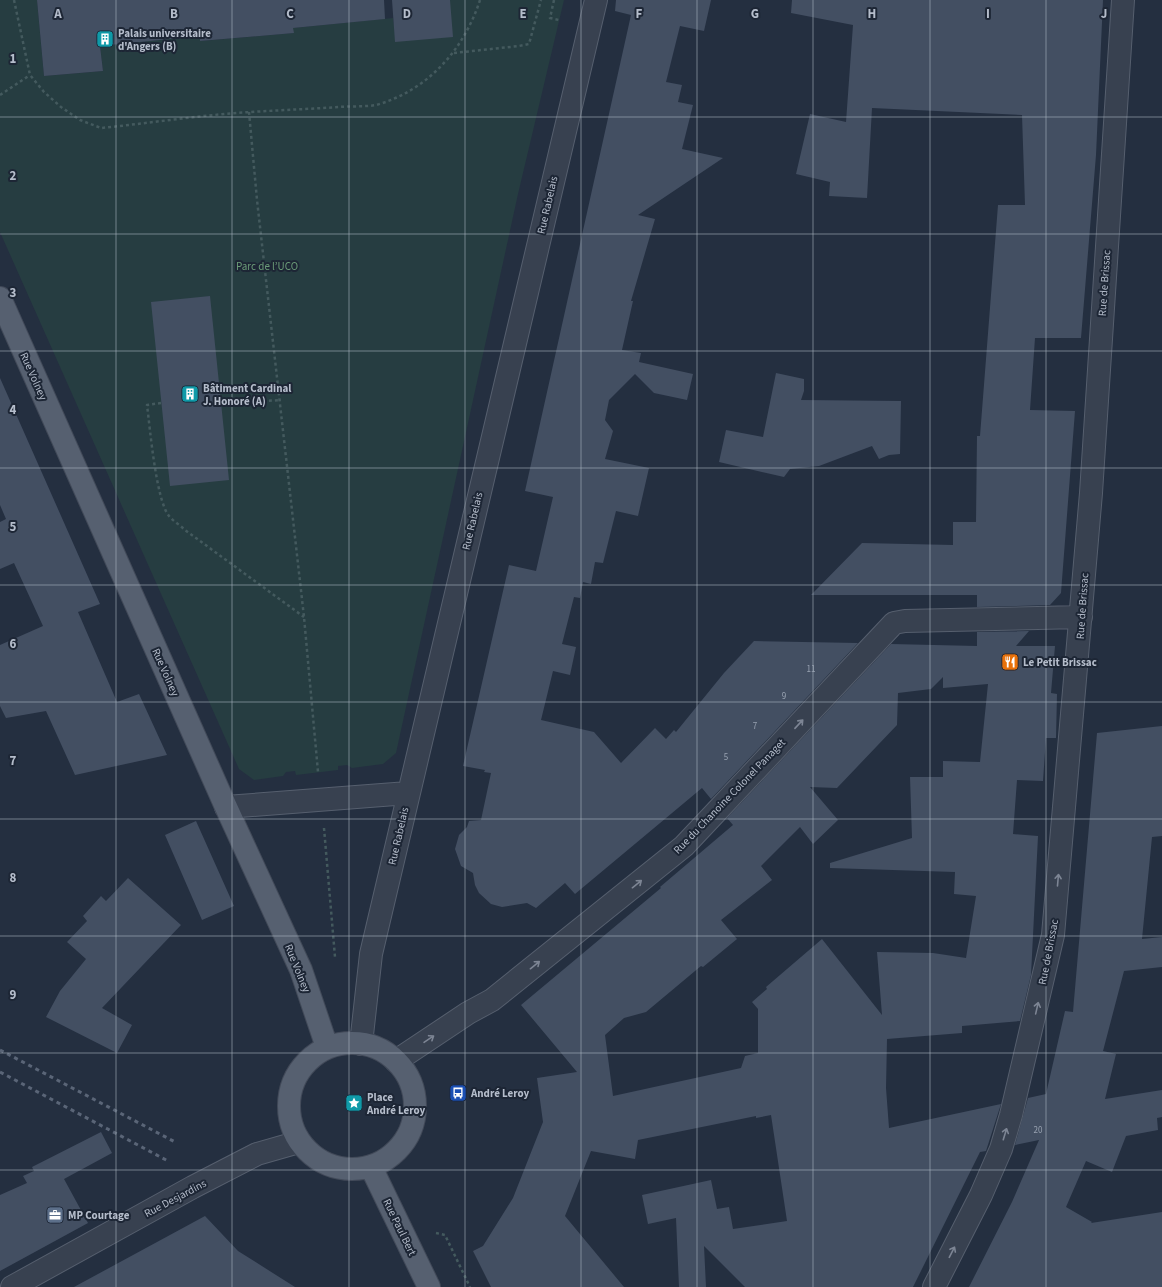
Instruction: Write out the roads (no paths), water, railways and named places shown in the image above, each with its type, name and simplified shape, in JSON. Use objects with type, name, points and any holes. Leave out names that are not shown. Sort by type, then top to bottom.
[{"type":"main road","name":"Rue Volney","points":[[0,298],[226,807],[301,970],[327,1047]]},
{"type":"main road","points":[[344,1043],[374,1046],[396,1061],[406,1072],[412,1085],[415,1099],[414,1117],[409,1133],[400,1148],[386,1159],[371,1167],[351,1170],[331,1166],[313,1157],[299,1142],[291,1125],[288,1107],[290,1088],[299,1071],[311,1057],[327,1047],[344,1043]]},
{"type":"main road","name":"Rue Paul Bert","points":[[371,1167],[429,1287]]},
{"type":"street","name":"Rue Rabelais","points":[[361,1044],[371,954],[596,0]]},
{"type":"street","name":"Rue de Brissac","points":[[934,1287],[981,1195],[1001,1149],[1011,1116],[1053,935],[1092,478],[1123,0]]},
{"type":"street","name":"Rue du Chanoine Colonel Panaget","points":[[396,1061],[468,1013],[492,1000],[684,846],[894,623],[905,621],[1081,616]]},
{"type":"street","points":[[226,807],[408,793]]},
{"type":"street","name":"Rue Desjardins","points":[[12,1287],[193,1187],[257,1154],[299,1142]]},
{"type":"railway","points":[[0,1050],[177,1143]]},
{"type":"railway","points":[[0,1072],[168,1161]]},
{"type":"place","name":"Palais universitaire d'Angers (B)","points":[[105,39]]},
{"type":"place","name":"Bâtiment Cardinal J. Honoré (A)","points":[[190,394]]},
{"type":"place","name":"Le Petit Brissac","points":[[1010,662]]},
{"type":"place","name":"André Leroy","points":[[458,1093]]},
{"type":"place","name":"Place André Leroy","points":[[354,1103]]},
{"type":"place","name":"MP Courtage","points":[[55,1215]]},
{"type":"park label","name":"Parc de l’UCO","points":[[267,266]]}]
